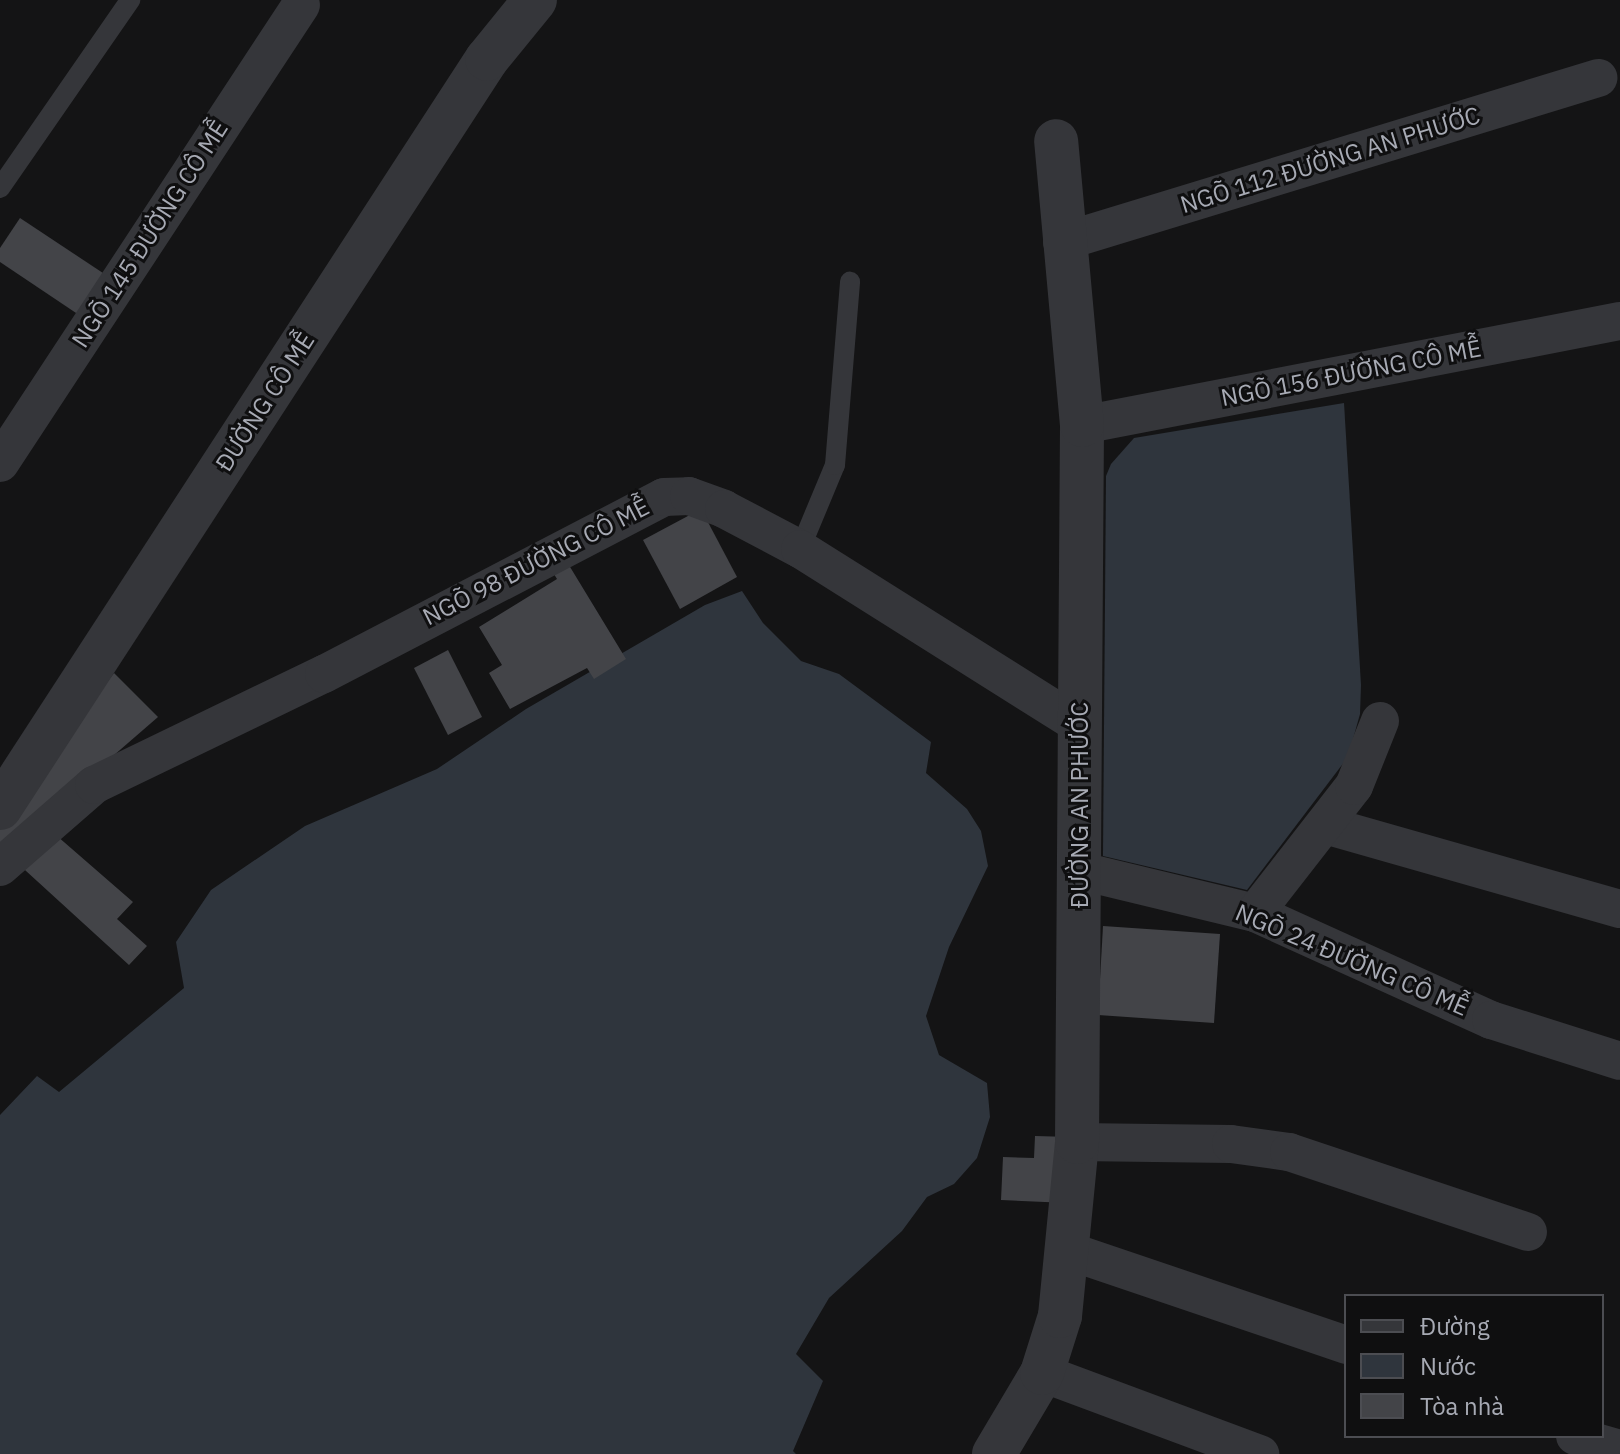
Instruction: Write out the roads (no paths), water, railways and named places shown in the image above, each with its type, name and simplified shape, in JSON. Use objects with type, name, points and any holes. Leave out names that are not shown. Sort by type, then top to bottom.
[{"type":"street","name":"ĐƯỜNG CÔ MỄ","points":[[0,808],[487,59],[535,0]]},
{"type":"street","name":"NGÕ 145 ĐƯỜNG CÔ MỄ","points":[[0,463],[301,5]]},
{"type":"street","name":"NGÕ 112 ĐƯỜNG AN PHƯỚC","points":[[1062,242],[1598,78]]},
{"type":"street","name":"ĐƯỜNG AN PHƯỚC","points":[[994,1454],[1042,1373],[1060,1316],[1069,1251],[1077,1142],[1082,425],[1062,242],[1056,141]]},
{"type":"street","name":"NGÕ 156 ĐƯỜNG CÔ MỄ","points":[[1082,425],[1620,321]]},
{"type":"street","name":"NGÕ 98 ĐƯỜNG CÔ MỄ","points":[[0,867],[94,785],[324,674],[664,497],[689,496],[724,509],[800,549],[1078,724]]},
{"type":"street","points":[[1255,913],[1354,786],[1380,721]]},
{"type":"street","points":[[1325,825],[1620,909]]},
{"type":"street","name":"NGÕ 24 ĐƯỜNG CÔ MỄ","points":[[1081,871],[1255,913],[1491,1020],[1620,1061]]},
{"type":"street","points":[[1077,1142],[1231,1144],[1289,1152],[1528,1232]]},
{"type":"street","points":[[1069,1251],[1344,1344]]},
{"type":"street","points":[[1042,1373],[1260,1454]]},
{"type":"street","points":[[1582,1438],[1620,1449]]},
{"type":"lane","points":[[0,188],[130,0]]},
{"type":"lane","points":[[800,549],[835,465],[850,282]]},
{"type":"water","points":[[1344,403],[1361,685],[1360,714],[1348,757],[1247,890],[1103,856],[1106,476],[1111,464],[1134,438]]},
{"type":"water","points":[[742,591],[763,623],[801,661],[839,674],[931,742],[926,773],[967,809],[981,831],[988,866],[949,947],[926,1016],[939,1055],[987,1083],[990,1117],[977,1158],[954,1184],[927,1197],[902,1231],[829,1298],[796,1354],[823,1381],[793,1451],[796,1454],[0,1454],[0,1115],[37,1076],[59,1092],[184,988],[176,942],[211,890],[305,826],[437,769],[526,709],[705,605]]}]
